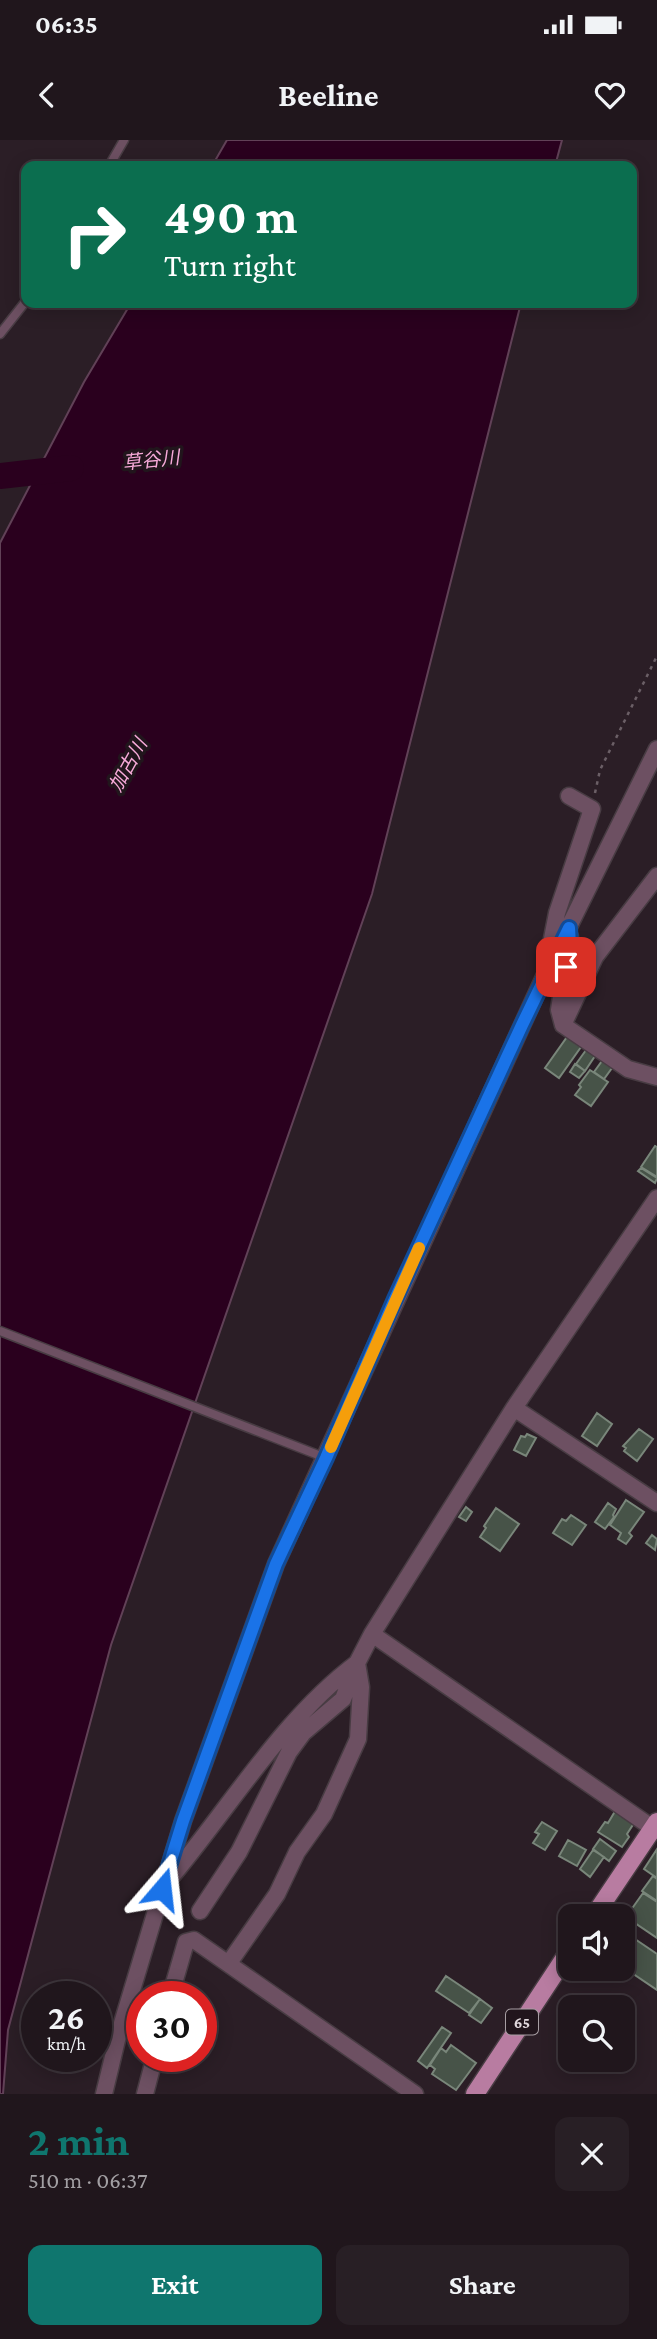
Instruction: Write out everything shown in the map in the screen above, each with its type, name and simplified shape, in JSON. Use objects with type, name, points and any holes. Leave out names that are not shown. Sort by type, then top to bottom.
[{"type":"main road","points":[[602,1904],[656,1827]]},
{"type":"main road","name":"65","points":[[475,2094],[558,1968]]},
{"type":"street","points":[[104,2094],[117,2040],[183,1821],[276,1564],[545,975],[657,750]]},
{"type":"street","points":[[545,975],[557,913],[592,809],[569,796]]},
{"type":"street","points":[[564,1025],[594,957],[657,876]]},
{"type":"street","points":[[569,928],[570,945],[559,1010],[564,1025],[628,1069],[657,1077]]},
{"type":"street","points":[[200,1911],[239,1852],[289,1752],[303,1733],[343,1699],[372,1634],[514,1408],[657,1198]]},
{"type":"street","points":[[514,1408],[657,1503]]},
{"type":"street","points":[[372,1634],[656,1827]]},
{"type":"street","points":[[162,1889],[293,1723],[329,1684],[358,1663]]},
{"type":"street","points":[[229,1963],[277,1894],[297,1852],[324,1814],[358,1739],[361,1686],[358,1663]]},
{"type":"street","points":[[175,1981],[186,1942],[194,1940],[415,2094]]},
{"type":"street","points":[[145,2094],[151,2072]]},
{"type":"lane","points":[[112,161],[124,140]]},
{"type":"lane","points":[[0,334],[21,307]]},
{"type":"lane","points":[[0,1331],[326,1458]]},
{"type":"path","points":[[592,809],[600,770],[657,656]]},
{"type":"water","points":[[227,140],[562,140],[556,161],[215,161]]},
{"type":"water","name":"加古川","points":[[128,308],[520,308],[372,894],[111,1645],[8,2030],[3,2094],[0,2094],[0,543],[84,382]]},
{"type":"building","points":[[567,1037],[581,1047],[559,1078],[545,1068]]},
{"type":"building","points":[[586,1050],[595,1056],[585,1071],[576,1064]]},
{"type":"building","points":[[602,1061],[612,1068],[604,1079],[594,1072]]},
{"type":"building","points":[[575,1064],[585,1071],[579,1078],[570,1072]]},
{"type":"building","points":[[590,1070],[608,1082],[591,1106],[575,1095]]},
{"type":"building","points":[[655,1146],[657,1147],[657,1177],[641,1167]]},
{"type":"building","points":[[641,1168],[657,1178],[655,1183],[638,1171]]},
{"type":"building","points":[[597,1413],[612,1424],[597,1446],[582,1436]]},
{"type":"building","points":[[639,1429],[653,1439],[637,1461],[624,1451],[626,1448],[623,1446]]},
{"type":"building","points":[[527,1434],[536,1438],[526,1456],[514,1450],[521,1436],[525,1437]]},
{"type":"building","points":[[626,1500],[644,1512],[629,1533],[632,1536],[626,1544],[618,1539],[621,1533],[610,1525]]},
{"type":"building","points":[[608,1503],[616,1509],[614,1517],[605,1529],[595,1522]]},
{"type":"building","points":[[466,1507],[472,1512],[466,1521],[459,1517]]},
{"type":"building","points":[[496,1508],[519,1524],[500,1551],[480,1537]]},
{"type":"building","points":[[571,1515],[586,1525],[572,1545],[553,1533],[562,1519],[566,1521]]},
{"type":"building","points":[[652,1535],[657,1539],[655,1550],[646,1543]]},
{"type":"building","points":[[617,1808],[636,1820],[622,1847],[598,1832],[605,1822],[608,1823]]},
{"type":"building","points":[[542,1822],[557,1831],[545,1850],[533,1843],[539,1834],[535,1832]]},
{"type":"building","points":[[600,1839],[616,1851],[609,1861],[593,1849]]},
{"type":"building","points":[[568,1840],[586,1850],[577,1866],[559,1856]]},
{"type":"building","points":[[657,1849],[657,1878],[644,1869]]},
{"type":"building","points":[[593,1850],[604,1857],[590,1877],[580,1869]]},
{"type":"building","points":[[653,1876],[657,1879],[657,1901],[642,1891]]},
{"type":"building","points":[[643,1893],[657,1902],[657,1938],[635,1923],[635,1904]]},
{"type":"building","points":[[635,1939],[657,1954],[657,1990],[635,1975]]},
{"type":"building","points":[[446,1976],[480,1999],[469,2013],[436,1991]]},
{"type":"building","points":[[480,1999],[492,2008],[481,2023],[469,2015]]},
{"type":"building","points":[[442,2027],[451,2033],[427,2068],[418,2061]]},
{"type":"building","points":[[451,2045],[476,2063],[456,2090],[432,2074],[435,2069],[430,2065],[441,2048],[446,2052]]},
{"type":"waterway","name":"草谷川","points":[[0,476],[71,468]]},
{"type":"slow traffic","points":[[331,1447],[419,1248]]},
{"type":"route","points":[[162,1889],[183,1821],[276,1564],[326,1458],[395,1299],[569,928],[570,945],[566,967]]}]
